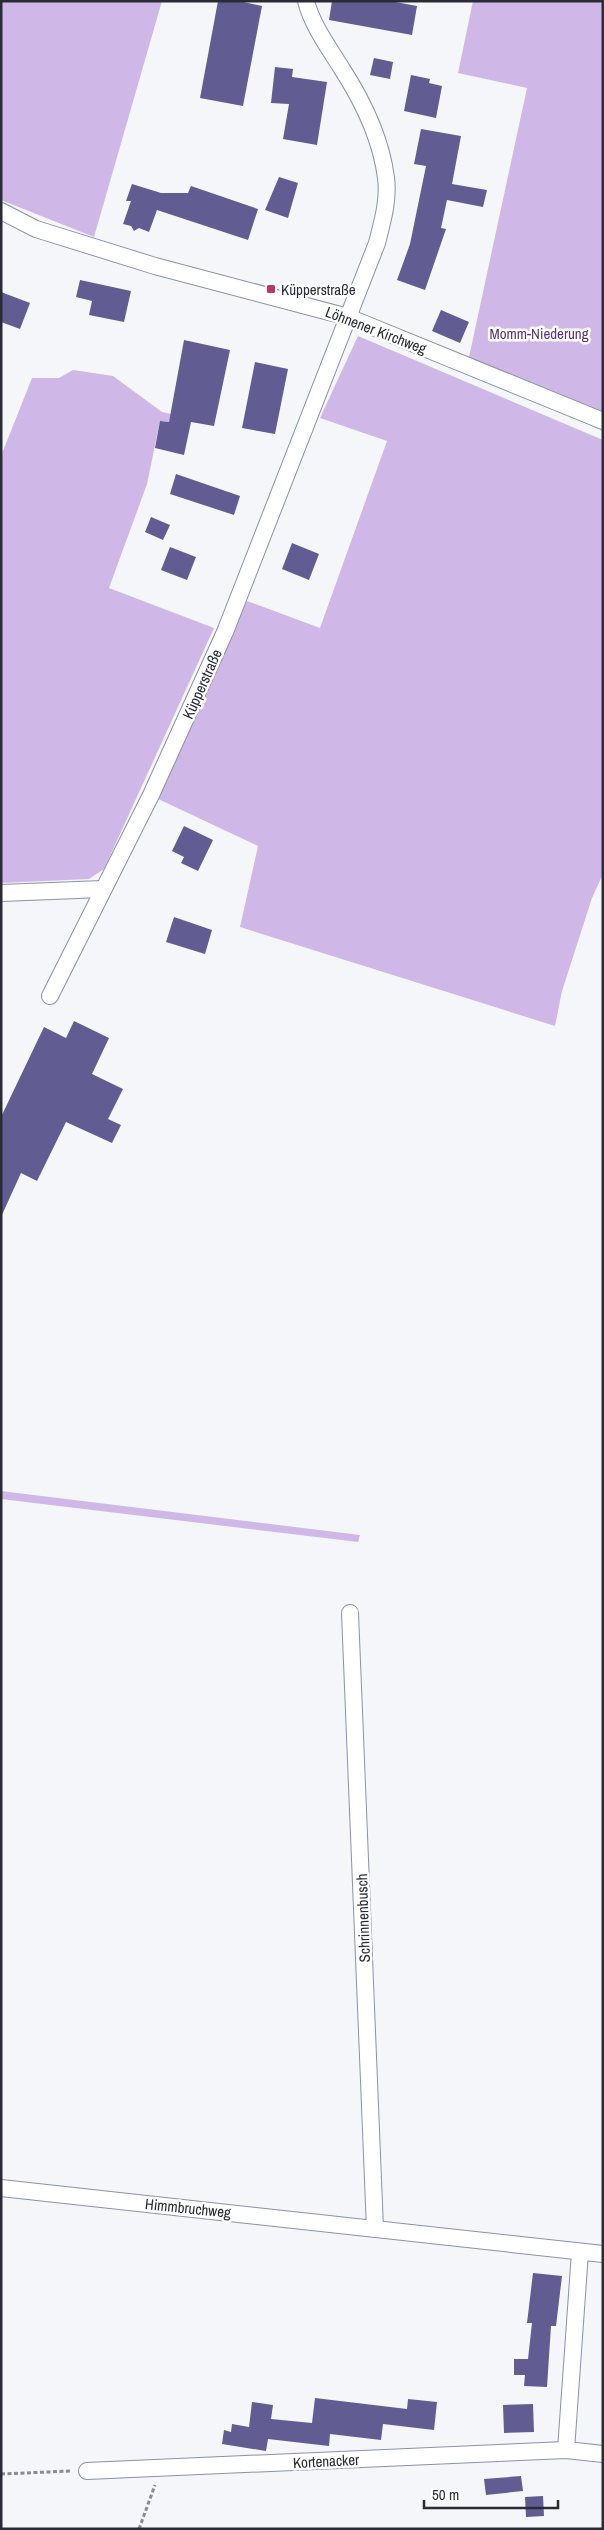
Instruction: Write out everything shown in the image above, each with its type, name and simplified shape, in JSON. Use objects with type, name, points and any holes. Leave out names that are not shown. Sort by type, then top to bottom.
[{"type":"street","name":"Küpperstraße","points":[[50,996],[152,795],[240,598],[378,243],[385,209],[387,180],[375,129],[360,98],[327,45],[306,1]]},
{"type":"street","name":"Löhnener Kirchweg","points":[[1,211],[36,229],[155,266],[348,317],[603,421]]},
{"type":"street","points":[[1,893],[104,888]]},
{"type":"street","name":"Schrinnenbusch","points":[[350,1613],[375,2226]]},
{"type":"street","name":"Himmbruchweg","points":[[1,2188],[375,2226],[603,2254]]},
{"type":"street","points":[[566,2450],[580,2252]]},
{"type":"street","name":"Kortenacker","points":[[87,2471],[566,2450],[603,2454]]},
{"type":"path","points":[[139,2529],[160,2469]]},
{"type":"path","points":[[1,2474],[87,2471]]},
{"type":"green space","points":[[1,1],[162,1],[94,237],[1,200]]},
{"type":"green space","name":"Momm-Niederung","points":[[473,1],[603,1],[603,431],[466,371],[527,88],[458,73]]},
{"type":"green space","points":[[358,336],[603,440],[603,874],[592,898],[562,991],[555,1026],[240,927],[258,846],[156,798],[247,601],[320,628],[387,441],[320,418]]},
{"type":"green space","points":[[73,370],[113,376],[162,412],[171,414],[169,422],[160,421],[147,484],[109,588],[214,628],[104,869],[89,879],[1,883],[1,456],[32,378],[59,378]]},
{"type":"green space","points":[[1,1491],[360,1535],[358,1542],[1,1499]]},
{"type":"building","points":[[218,1],[239,1],[262,6],[243,106],[200,98]]},
{"type":"building","points":[[332,1],[390,1],[417,6],[412,35],[329,20]]},
{"type":"building","points":[[374,58],[393,62],[390,79],[370,75]]},
{"type":"building","points":[[275,67],[293,69],[292,77],[327,82],[317,145],[283,139],[289,104],[271,103]]},
{"type":"building","points":[[411,75],[430,79],[429,83],[442,86],[436,118],[404,111]]},
{"type":"building","points":[[421,129],[461,136],[452,184],[487,190],[483,207],[447,200],[441,228],[446,229],[425,290],[397,280],[410,244],[426,166],[414,164]]},
{"type":"building","points":[[279,177],[298,183],[288,218],[265,210]]},
{"type":"building","points":[[132,184],[161,193],[188,193],[191,186],[258,209],[248,240],[157,210],[149,232],[139,228],[134,231],[131,226],[123,224],[131,201],[126,201]]},
{"type":"building","points":[[80,280],[131,291],[124,322],[89,315],[92,301],[76,297]]},
{"type":"building","points":[[1,292],[30,303],[20,329],[1,322]]},
{"type":"building","points":[[441,310],[469,322],[460,343],[432,331]]},
{"type":"building","points":[[184,340],[230,350],[214,426],[191,422],[184,455],[155,448],[160,421],[169,422]]},
{"type":"building","points":[[255,362],[288,369],[275,434],[242,428]]},
{"type":"building","points":[[176,474],[240,496],[234,515],[170,494]]},
{"type":"building","points":[[151,517],[170,525],[163,540],[145,532]]},
{"type":"building","points":[[292,543],[319,554],[309,580],[282,569]]},
{"type":"building","points":[[170,547],[196,557],[187,580],[161,570]]},
{"type":"building","points":[[184,826],[213,840],[198,871],[181,863],[184,857],[172,851]]},
{"type":"building","points":[[174,917],[212,930],[205,954],[166,942]]},
{"type":"building","points":[[74,1021],[109,1038],[92,1074],[123,1089],[108,1119],[121,1125],[112,1143],[66,1122],[37,1181],[21,1173],[1,1217],[1,1117],[44,1027],[66,1038]]},
{"type":"building","points":[[533,2273],[562,2276],[556,2326],[551,2326],[547,2387],[524,2386],[525,2375],[514,2375],[514,2359],[528,2359],[532,2323],[527,2323]]},
{"type":"building","points":[[315,2398],[407,2409],[408,2399],[437,2402],[434,2430],[383,2424],[381,2440],[330,2434],[329,2446],[268,2439],[266,2451],[222,2444],[224,2430],[231,2432],[232,2424],[249,2427],[252,2402],[273,2405],[271,2419],[312,2423]]},
{"type":"building","points":[[533,2404],[534,2432],[504,2433],[503,2405]]},
{"type":"building","points":[[521,2476],[523,2491],[486,2495],[484,2479]]},
{"type":"building","points":[[543,2496],[544,2516],[526,2517],[525,2497]]},
{"type":"place","name":"Küpperstraße","points":[[271,289]]}]
